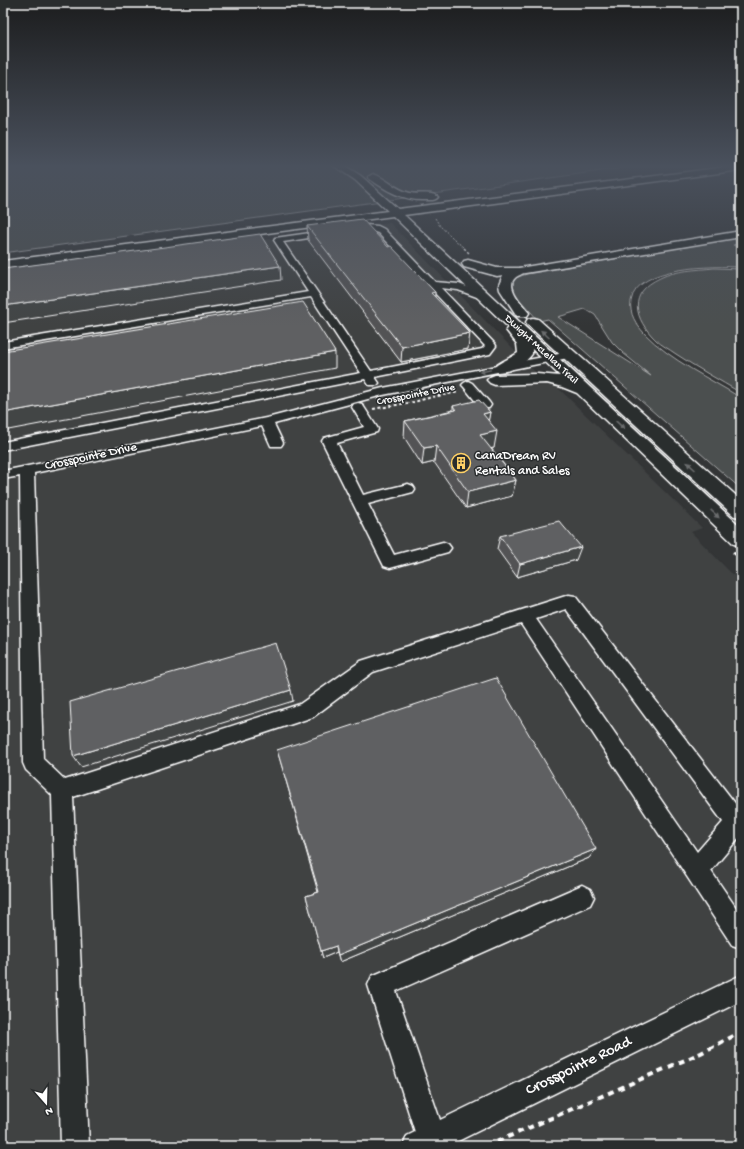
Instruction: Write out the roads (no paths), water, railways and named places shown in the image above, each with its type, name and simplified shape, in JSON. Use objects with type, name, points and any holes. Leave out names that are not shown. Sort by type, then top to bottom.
[{"type":"main road","points":[[3,258],[325,219]]},
{"type":"main road","points":[[3,265],[328,219]]},
{"type":"main road","points":[[391,219],[423,221]]},
{"type":"main road","name":"Dwight McLellan Trail","points":[[418,219],[423,221],[485,296],[506,317],[564,360],[741,511]]},
{"type":"main road","name":"Dwight McLellan Trail","points":[[454,260],[470,260],[522,312],[564,360],[592,398],[736,544]]},
{"type":"main road","points":[[470,260],[496,272],[519,271]]},
{"type":"main road","points":[[519,271],[509,276],[505,285],[506,290],[522,312]]},
{"type":"main road","points":[[498,374],[521,358],[525,350],[524,343],[512,328],[506,317]]},
{"type":"main road","points":[[498,374],[554,379],[574,386],[592,398]]},
{"type":"street","points":[[3,446],[367,375],[486,352],[490,346],[381,231],[375,228],[366,227],[274,240],[314,294],[367,375],[379,393]]},
{"type":"street","points":[[519,271],[741,234]]},
{"type":"street","points":[[432,285],[444,280],[452,274],[454,260]]},
{"type":"street","points":[[432,285],[466,287],[485,296]]},
{"type":"street","points":[[3,345],[314,294]]},
{"type":"street","name":"Crosspointe Drive","points":[[3,475],[270,420],[310,408],[379,393],[498,374],[564,360]]},
{"type":"street","name":"Crosspointe Drive","points":[[270,420],[359,409],[470,388],[498,374]]},
{"type":"street","points":[[470,388],[485,405]]},
{"type":"street","points":[[359,409],[372,429],[329,442],[390,562],[444,548]]},
{"type":"street","points":[[270,420],[276,443]]},
{"type":"street","points":[[27,470],[33,762],[62,791],[75,1146]]},
{"type":"street","points":[[359,501],[408,489]]},
{"type":"street","points":[[62,791],[306,712],[367,666],[569,601],[737,823],[696,870]]},
{"type":"street","points":[[524,616],[741,936]]},
{"type":"street","points":[[424,1142],[381,985],[582,897]]},
{"type":"street","name":"Crosspointe Road","points":[[424,1142],[741,988]]},
{"type":"place","name":"CanaDream RV Rentals and Sales","points":[[461,463]]}]
